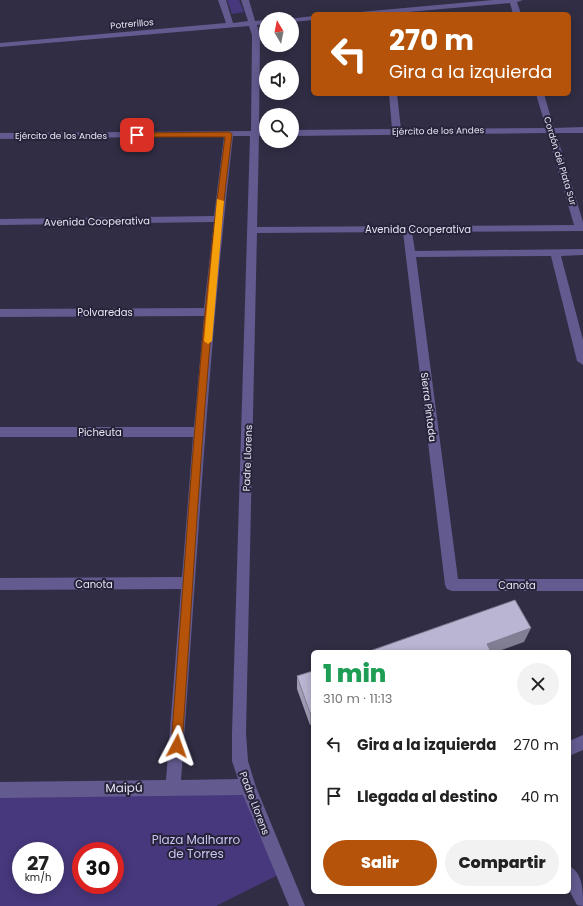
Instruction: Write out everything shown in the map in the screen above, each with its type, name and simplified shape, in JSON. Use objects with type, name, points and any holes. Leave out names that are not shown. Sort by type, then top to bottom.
[{"type":"street","points":[[222,0],[230,25]]},
{"type":"street","name":"Padre Llorens","points":[[245,0],[254,23],[256,34],[260,108]]},
{"type":"street","points":[[513,0],[516,12]]},
{"type":"street","points":[[394,12],[519,0]]},
{"type":"street","points":[[299,19],[311,18]]},
{"type":"street","name":"Potrerillos","points":[[2,45],[259,23]]},
{"type":"street","points":[[0,54],[2,45]]},
{"type":"street","points":[[393,96],[397,132]]},
{"type":"street","name":"Cordón del Plata Sur","points":[[541,96],[581,228]]},
{"type":"street","name":"Ejército de los Andes","points":[[299,133],[583,130]]},
{"type":"street","name":"Ejército de los Andes","points":[[0,136],[259,133]]},
{"type":"street","points":[[174,786],[199,432],[218,219],[229,134]]},
{"type":"street","name":"Padre Llorens","points":[[260,148],[253,230],[238,733],[240,761],[248,787],[297,906]]},
{"type":"street","name":"Avenida Cooperativa","points":[[0,222],[218,219]]},
{"type":"street","name":"Avenida Cooperativa","points":[[253,230],[581,228]]},
{"type":"street","name":"Sierra Pintada","points":[[407,229],[452,585]]},
{"type":"street","points":[[410,254],[583,252]]},
{"type":"street","points":[[555,253],[583,361]]},
{"type":"street","name":"Polvaredas","points":[[0,313],[210,312]]},
{"type":"street","name":"Picheuta","points":[[0,432],[199,432]]},
{"type":"street","name":"Canota","points":[[0,584],[189,583]]},
{"type":"street","name":"Canota","points":[[452,585],[583,585]]},
{"type":"street","points":[[571,748],[583,742]]},
{"type":"street","name":"Maipú","points":[[0,790],[174,786],[248,787]]},
{"type":"street","points":[[571,878],[583,899]]},
{"type":"green space","points":[[227,0],[239,0],[244,12],[232,14]]},
{"type":"green space","name":"Plaza Malharro de Torres","points":[[248,787],[284,872],[216,906],[0,906],[0,790]]},
{"type":"building","points":[[515,600],[531,628],[487,644],[490,650],[373,650]]},
{"type":"building","points":[[311,672],[311,713],[310,713],[297,676]]},
{"type":"slow traffic","points":[[208,341],[220,201]]},
{"type":"route","points":[[137,135],[229,134],[218,219],[199,432],[177,746]]}]
